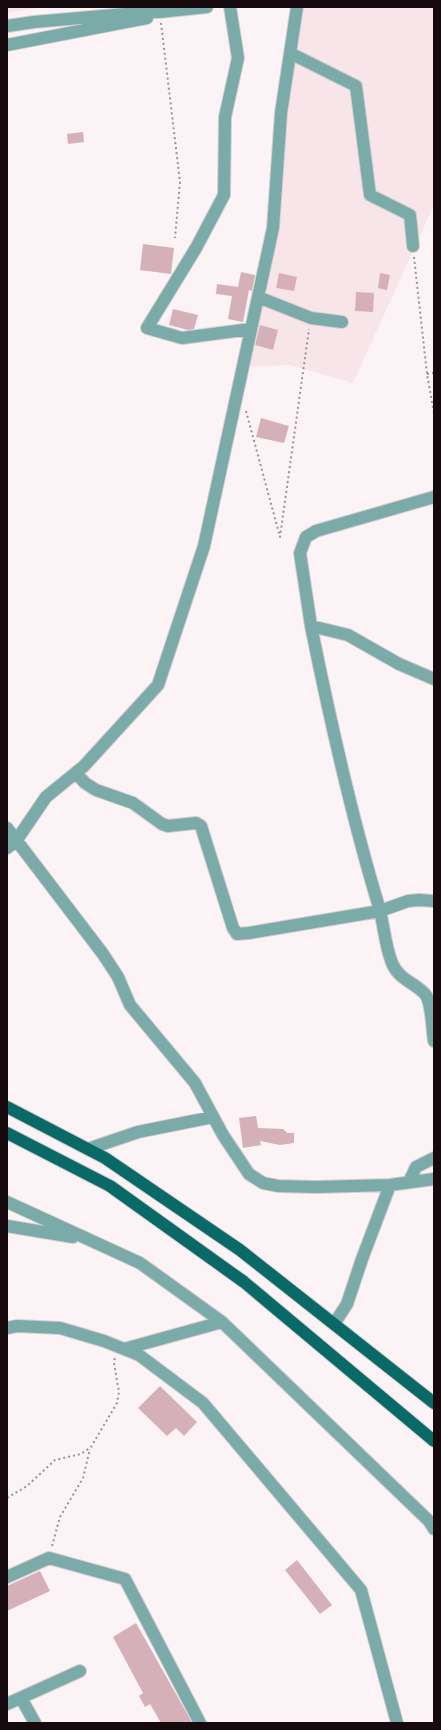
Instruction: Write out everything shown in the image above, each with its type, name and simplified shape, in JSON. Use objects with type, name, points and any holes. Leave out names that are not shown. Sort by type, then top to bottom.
[{"type":"main road","points":[[7,1107],[105,1158],[240,1250],[434,1404]]},
{"type":"main road","points":[[7,1133],[110,1186],[244,1282],[434,1441]]},
{"type":"street","points":[[7,26],[41,21],[207,7]]},
{"type":"street","points":[[230,7],[238,58],[225,117],[224,195],[196,248],[147,328],[182,338],[251,329]]},
{"type":"street","points":[[12,845],[46,797],[84,766],[158,685],[204,546],[273,228],[282,113],[296,7]]},
{"type":"street","points":[[7,45],[137,21],[159,12]]},
{"type":"street","points":[[290,53],[356,86],[370,195],[410,215],[413,246]]},
{"type":"street","points":[[258,297],[311,318],[342,322]]},
{"type":"street","points":[[434,497],[316,530],[306,537],[300,553],[311,626],[344,779],[372,887],[380,911],[392,963],[402,977],[426,994],[429,1002],[434,1041]]},
{"type":"street","points":[[311,626],[348,635],[399,664],[434,679]]},
{"type":"street","points":[[76,773],[85,783],[96,790],[133,803],[162,824],[168,826],[196,824],[201,826],[233,928],[237,934],[380,911],[408,901],[434,901]]},
{"type":"street","points":[[7,828],[12,845],[62,899],[103,954],[118,977],[130,1005],[195,1083],[213,1117],[249,1174],[263,1183],[316,1187],[390,1185],[434,1179]]},
{"type":"street","points":[[88,1149],[138,1132],[213,1117]]},
{"type":"street","points":[[409,1182],[416,1167],[434,1158]]},
{"type":"street","points":[[334,1324],[347,1304],[390,1185]]},
{"type":"street","points":[[7,1202],[140,1263],[222,1322],[429,1520],[434,1529]]},
{"type":"street","points":[[7,1226],[91,1240]]},
{"type":"street","points":[[121,1348],[222,1322]]},
{"type":"street","points":[[7,1328],[17,1326],[60,1328],[121,1348],[139,1355],[203,1403],[361,1590],[397,1723]]},
{"type":"street","points":[[7,1577],[49,1558],[125,1579],[200,1723]]},
{"type":"street","points":[[7,1704],[80,1671]]},
{"type":"street","points":[[21,1698],[35,1723]]},
{"type":"path","points":[[159,12],[180,182],[175,238]]},
{"type":"path","points":[[413,246],[427,374],[434,413]]},
{"type":"path","points":[[245,408],[280,537],[311,318]]},
{"type":"path","points":[[427,374],[434,373]]},
{"type":"path","points":[[49,1558],[60,1517],[83,1478],[91,1447],[117,1402],[119,1392],[114,1363],[121,1348]]},
{"type":"path","points":[[7,1498],[27,1486],[55,1460],[81,1454],[91,1447]]},
{"type":"shaded area","points":[[7,7],[43,7],[7,13]]},
{"type":"shaded area","points":[[297,7],[434,7],[434,205],[353,383],[290,365],[243,367],[273,222]]},
{"type":"building","points":[[83,132],[84,142],[68,144],[67,134]]},
{"type":"building","points":[[143,244],[174,248],[171,274],[140,270]]},
{"type":"building","points":[[241,272],[255,275],[252,291],[249,290],[243,322],[228,319],[232,296],[216,294],[217,284],[238,287]]},
{"type":"building","points":[[279,273],[297,277],[294,291],[276,288]]},
{"type":"building","points":[[380,273],[390,275],[387,290],[378,288]]},
{"type":"building","points":[[356,292],[374,293],[373,312],[355,311]]},
{"type":"building","points":[[173,309],[198,315],[194,329],[188,330],[169,325]]},
{"type":"building","points":[[260,325],[278,330],[273,350],[255,345]]},
{"type":"building","points":[[261,418],[289,426],[284,443],[256,437]]},
{"type":"building","points":[[256,1116],[258,1128],[283,1129],[287,1133],[294,1133],[294,1143],[280,1145],[260,1141],[261,1145],[243,1148],[239,1118]]},
{"type":"building","points":[[160,1386],[197,1422],[184,1436],[176,1428],[167,1436],[138,1408]]},
{"type":"building","points":[[297,1560],[332,1605],[320,1614],[285,1570]]},
{"type":"building","points":[[40,1571],[50,1591],[7,1611],[7,1586]]},
{"type":"building","points":[[136,1623],[192,1723],[161,1723],[150,1704],[145,1707],[139,1696],[143,1693],[113,1637]]}]
